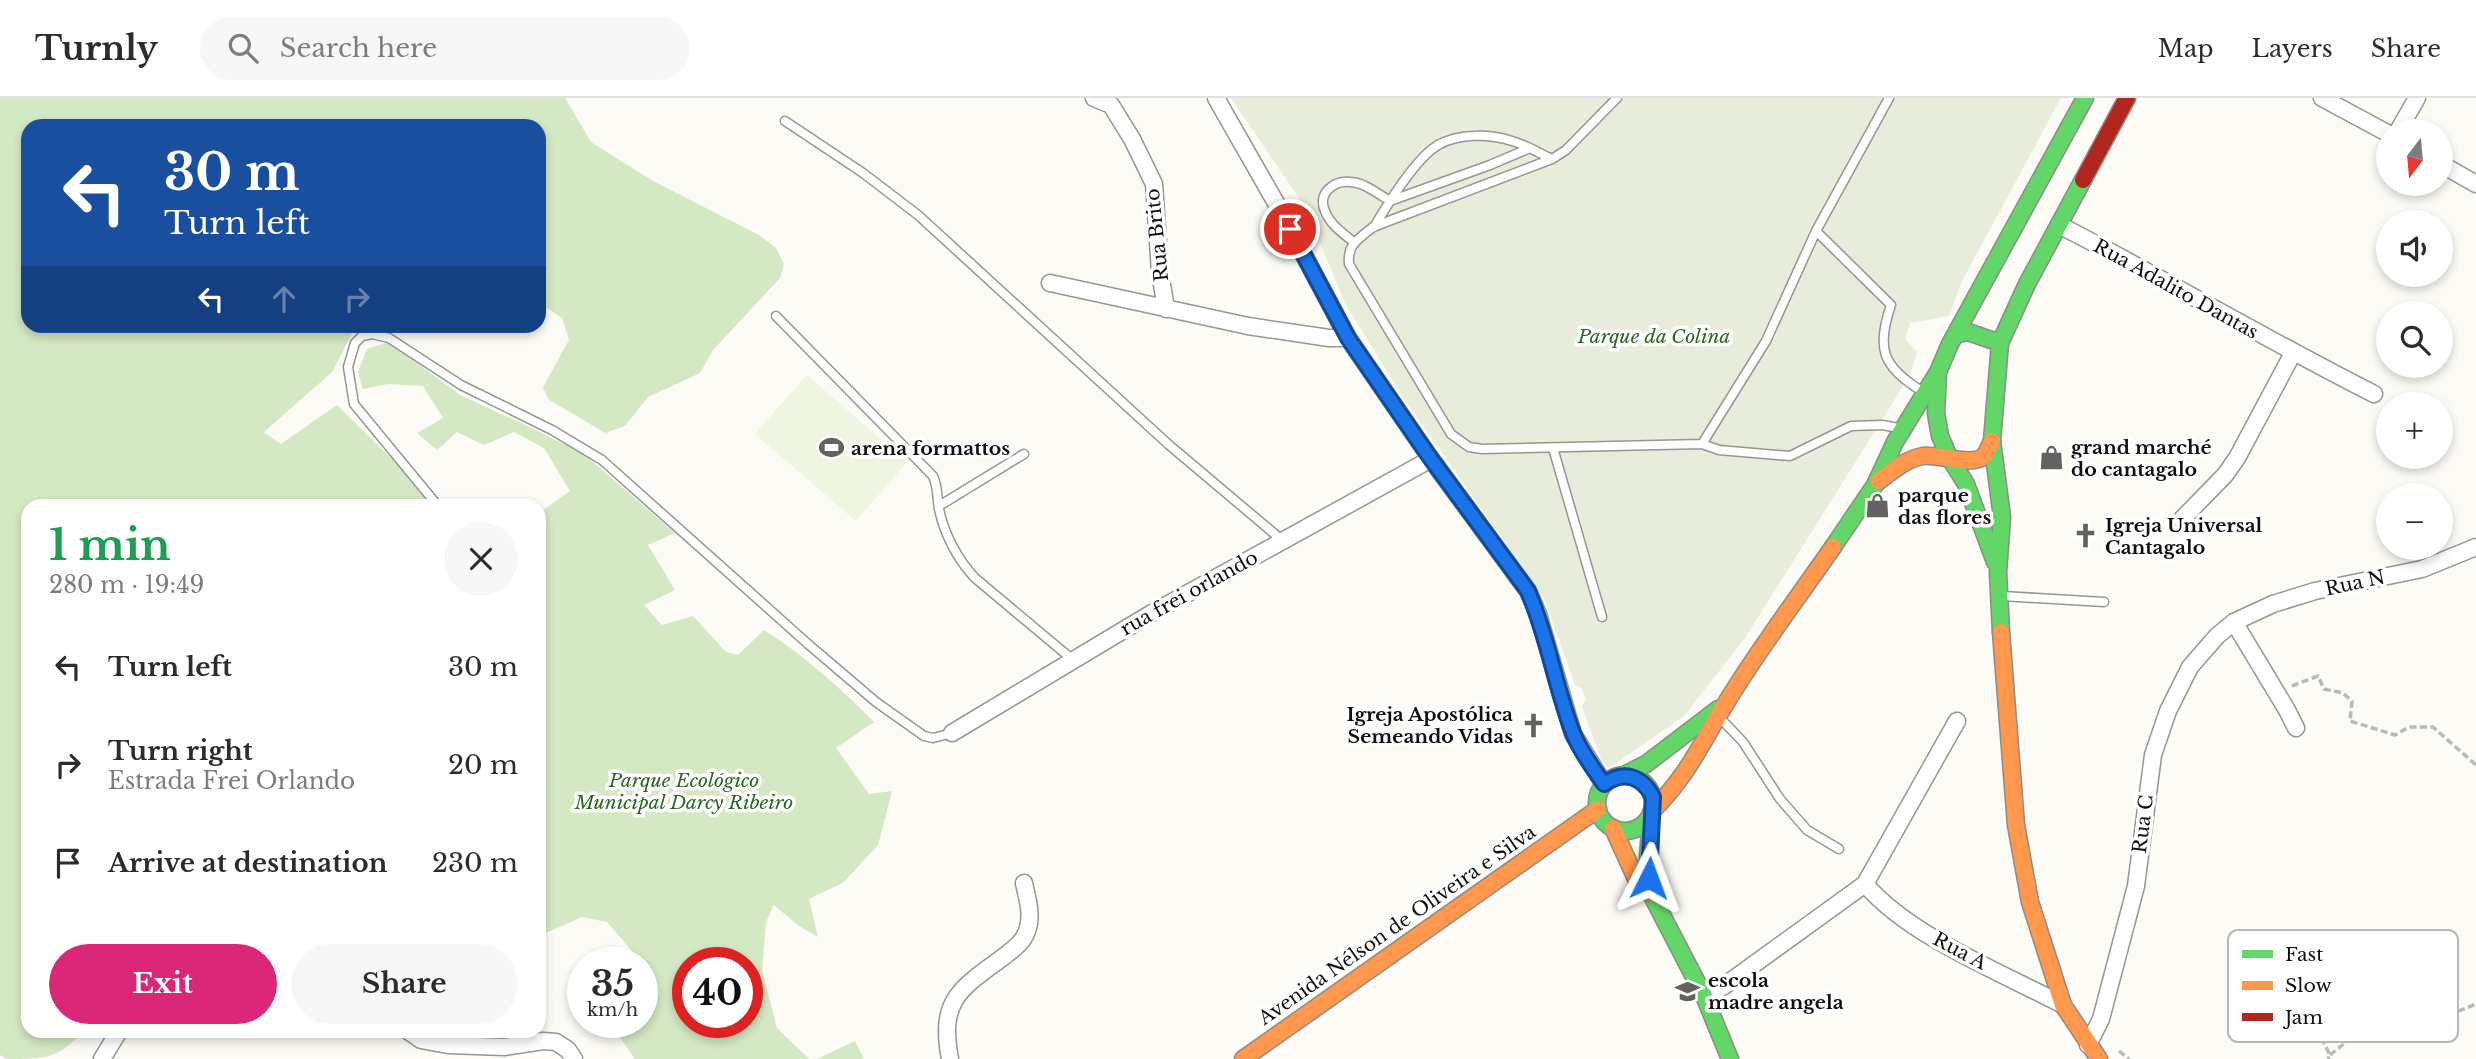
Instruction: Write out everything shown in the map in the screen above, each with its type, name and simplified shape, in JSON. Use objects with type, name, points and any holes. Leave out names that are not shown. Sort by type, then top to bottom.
[{"type":"street","points":[[1094,98],[1111,105],[1127,98]]},
{"type":"street","points":[[1216,98],[1280,210],[1348,338],[1431,459],[1528,591],[1538,614],[1573,734],[1604,784]]},
{"type":"street","points":[[1604,819],[1624,831],[1636,829],[1645,823],[1652,811],[1674,790],[1723,710],[1875,485],[1903,428],[1938,372],[1950,344],[1958,334],[2085,98]]},
{"type":"street","points":[[2099,1059],[2063,1005],[2030,902],[2016,825],[1999,596],[2002,517],[1992,441],[2000,343],[2027,284],[2127,98]]},
{"type":"street","points":[[2322,98],[2376,127]]},
{"type":"street","points":[[2405,119],[2417,98]]},
{"type":"street","name":"Rua Brito","points":[[1111,105],[1132,139],[1154,184],[1160,272],[1166,309]]},
{"type":"street","points":[[2454,171],[2476,184]]},
{"type":"street","name":"Rua Adalito Dantas","points":[[2059,225],[2138,265],[2293,353],[2374,394]]},
{"type":"street","points":[[1049,283],[1248,326],[1329,338],[1348,338]]},
{"type":"street","points":[[1958,334],[1973,333],[2000,343]]},
{"type":"street","points":[[2182,519],[2225,475],[2237,458],[2293,353]]},
{"type":"street","points":[[1938,372],[1936,413],[1940,436],[1966,484],[1998,572]]},
{"type":"street","points":[[1875,485],[1900,464],[1923,456],[1964,460],[1979,458],[1985,455],[1992,441]]},
{"type":"street","name":"rua frei orlando","points":[[952,733],[1152,613],[1431,459]]},
{"type":"street","name":"Rua N","points":[[2234,622],[2273,604],[2315,591],[2422,569],[2476,547]]},
{"type":"street","points":[[2234,622],[2296,728]]},
{"type":"street","name":"Rua C","points":[[2088,1045],[2101,1018],[2136,886],[2152,755],[2168,711],[2190,667],[2217,636],[2234,622]]},
{"type":"street","points":[[1723,710],[1646,764],[1604,784],[1598,797],[1604,819],[1637,881],[1651,894],[1704,996],[1730,1059]]},
{"type":"street","points":[[1704,996],[1724,986],[1865,884],[1957,721]]},
{"type":"street","points":[[1624,775],[1647,785],[1653,797],[1648,858],[1651,894]]},
{"type":"street","name":"Avenida Nélson de Oliveira e Silva","points":[[1243,1059],[1575,825],[1604,819]]},
{"type":"street","points":[[950,1059],[947,1043],[948,1013],[952,1002],[972,980],[1016,948],[1027,930],[1030,917],[1024,883]]},
{"type":"street","name":"Rua A","points":[[1865,884],[1893,912],[1932,938],[2063,1005]]},
{"type":"street","points":[[101,1058],[115,1038]]},
{"type":"street","points":[[418,1038],[448,1045],[505,1047],[543,1041],[556,1042],[568,1050],[574,1059]]},
{"type":"lane","points":[[1373,227],[1552,159],[1566,150],[1617,98]]},
{"type":"lane","points":[[1702,444],[1766,341],[1816,231],[1889,98]]},
{"type":"lane","points":[[785,121],[863,173],[918,215],[1168,443],[1283,541]]},
{"type":"lane","points":[[1552,159],[1515,141],[1491,136],[1465,137],[1438,145],[1423,158],[1373,227],[1348,252],[1349,264],[1451,434],[1469,447],[1482,449],[1702,444],[1719,450],[1790,456],[1851,426],[1882,425],[1903,428]]},
{"type":"lane","points":[[1390,201],[1530,148]]},
{"type":"lane","points":[[1355,243],[1337,229],[1325,211],[1323,197],[1328,188],[1337,182],[1352,182],[1367,187],[1390,201]]},
{"type":"lane","points":[[1816,231],[1891,305],[1882,331],[1886,361],[1907,382],[1925,393]]},
{"type":"lane","points":[[776,316],[924,465],[937,486],[942,519],[962,564],[1073,660]]},
{"type":"lane","points":[[432,499],[354,404],[348,367],[355,343],[362,336],[372,334],[389,338],[461,385],[552,430],[602,460],[876,702],[923,736],[933,738],[952,733]]},
{"type":"lane","points":[[1553,448],[1602,617]]},
{"type":"lane","points":[[939,506],[1024,454]]},
{"type":"lane","points":[[1999,596],[2104,602]]},
{"type":"lane","points":[[1723,710],[1780,799],[1807,830],[1839,849]]},
{"type":"path","points":[[2276,692],[2318,676],[2324,689],[2343,693],[2352,701],[2350,721],[2395,735],[2409,727],[2433,727],[2476,765]]},
{"type":"path","points":[[2458,1011],[2476,1004]]},
{"type":"path","points":[[2329,1057],[2346,1042]]},
{"type":"green space","points":[[0,98],[565,98],[591,142],[653,181],[759,235],[776,248],[784,264],[780,278],[713,350],[700,373],[648,397],[625,426],[605,433],[548,399],[543,387],[569,340],[562,318],[546,308],[546,119],[21,119],[21,333],[352,333],[332,372],[264,432],[281,444],[337,405],[437,499],[21,499],[21,1038],[76,1038],[50,1056],[7,1059],[0,1055]]},
{"type":"green space","name":"Parque da Colina","points":[[1231,98],[2061,98],[1962,281],[1949,316],[1910,323],[1905,339],[1917,352],[1910,375],[1745,638],[1684,716],[1609,768],[1602,762],[1582,707],[1586,699],[1581,687],[1575,685],[1544,598],[1402,396],[1346,305],[1305,207]]},
{"type":"green space","name":"Parque Ecológico Municipal Darcy Ribeiro","points":[[389,342],[460,395],[584,454],[675,533],[648,545],[675,590],[644,605],[662,625],[693,616],[726,652],[738,655],[764,630],[822,673],[874,722],[836,748],[869,794],[892,791],[878,845],[844,882],[809,899],[818,937],[799,926],[774,905],[766,922],[763,958],[763,947],[672,947],[672,1038],[763,1038],[763,974],[777,1028],[809,1059],[635,1059],[620,1038],[658,1038],[658,947],[629,947],[607,922],[582,917],[546,933],[546,508],[570,491],[544,448],[514,432],[484,445],[457,432],[437,450],[417,433],[443,418],[423,386],[388,384],[363,389],[358,372],[367,349]]},
{"type":"green space","name":"arena formattos","points":[[807,375],[907,462],[856,521],[755,434]]},
{"type":"green space","points":[[855,1041],[864,1059],[817,1059]]},
{"type":"traffic: fast","points":[[1995,562],[1966,484],[1940,436],[1936,413],[1938,372],[1950,344],[2085,98]]},
{"type":"traffic: fast","points":[[2001,632],[1998,572],[2002,517],[1992,441],[2000,343],[2027,284],[2083,180]]},
{"type":"traffic: fast","points":[[1958,334],[1968,332],[2000,343]]},
{"type":"traffic: fast","points":[[1833,547],[1875,485],[1895,442],[1938,372]]},
{"type":"traffic: fast","points":[[1624,775],[1646,764],[1718,709]]},
{"type":"traffic: fast","points":[[1625,775],[1640,780],[1648,788],[1653,803],[1648,818],[1640,826],[1625,831],[1610,826],[1602,818],[1597,803],[1602,788],[1610,780],[1625,775]]},
{"type":"traffic: fast","points":[[1651,813],[1648,858],[1651,894],[1704,996],[1730,1059]]},
{"type":"traffic: slow","points":[[1879,481],[1894,469],[1923,456],[1979,459],[1985,455],[1992,441]]},
{"type":"traffic: slow","points":[[1653,810],[1685,772],[1751,664],[1833,547]]},
{"type":"traffic: slow","points":[[2001,632],[2016,825],[2030,902],[2063,1005],[2099,1059]]},
{"type":"traffic: slow","points":[[1243,1059],[1598,809]]},
{"type":"traffic: slow","points":[[1613,828],[1637,881],[1651,894]]},
{"type":"traffic: jam","points":[[2083,180],[2127,98]]},
{"type":"place","name":"arena formattos","points":[[831,448]]},
{"type":"place","name":"grand marché do cantagalo","points":[[2051,458]]},
{"type":"place","name":"parque das flores","points":[[1878,506]]},
{"type":"place","name":"Igreja Universal Cantagalo","points":[[2085,536]]},
{"type":"place","name":"Igreja Apostólica Semeando Vidas","points":[[1533,725]]},
{"type":"place","name":"escola madre angela","points":[[1688,991]]},
{"type":"route","points":[[1290,229],[1348,338],[1431,459],[1528,591],[1538,614],[1573,734],[1584,753],[1604,784],[1624,775],[1647,785],[1653,797],[1649,878]]}]
